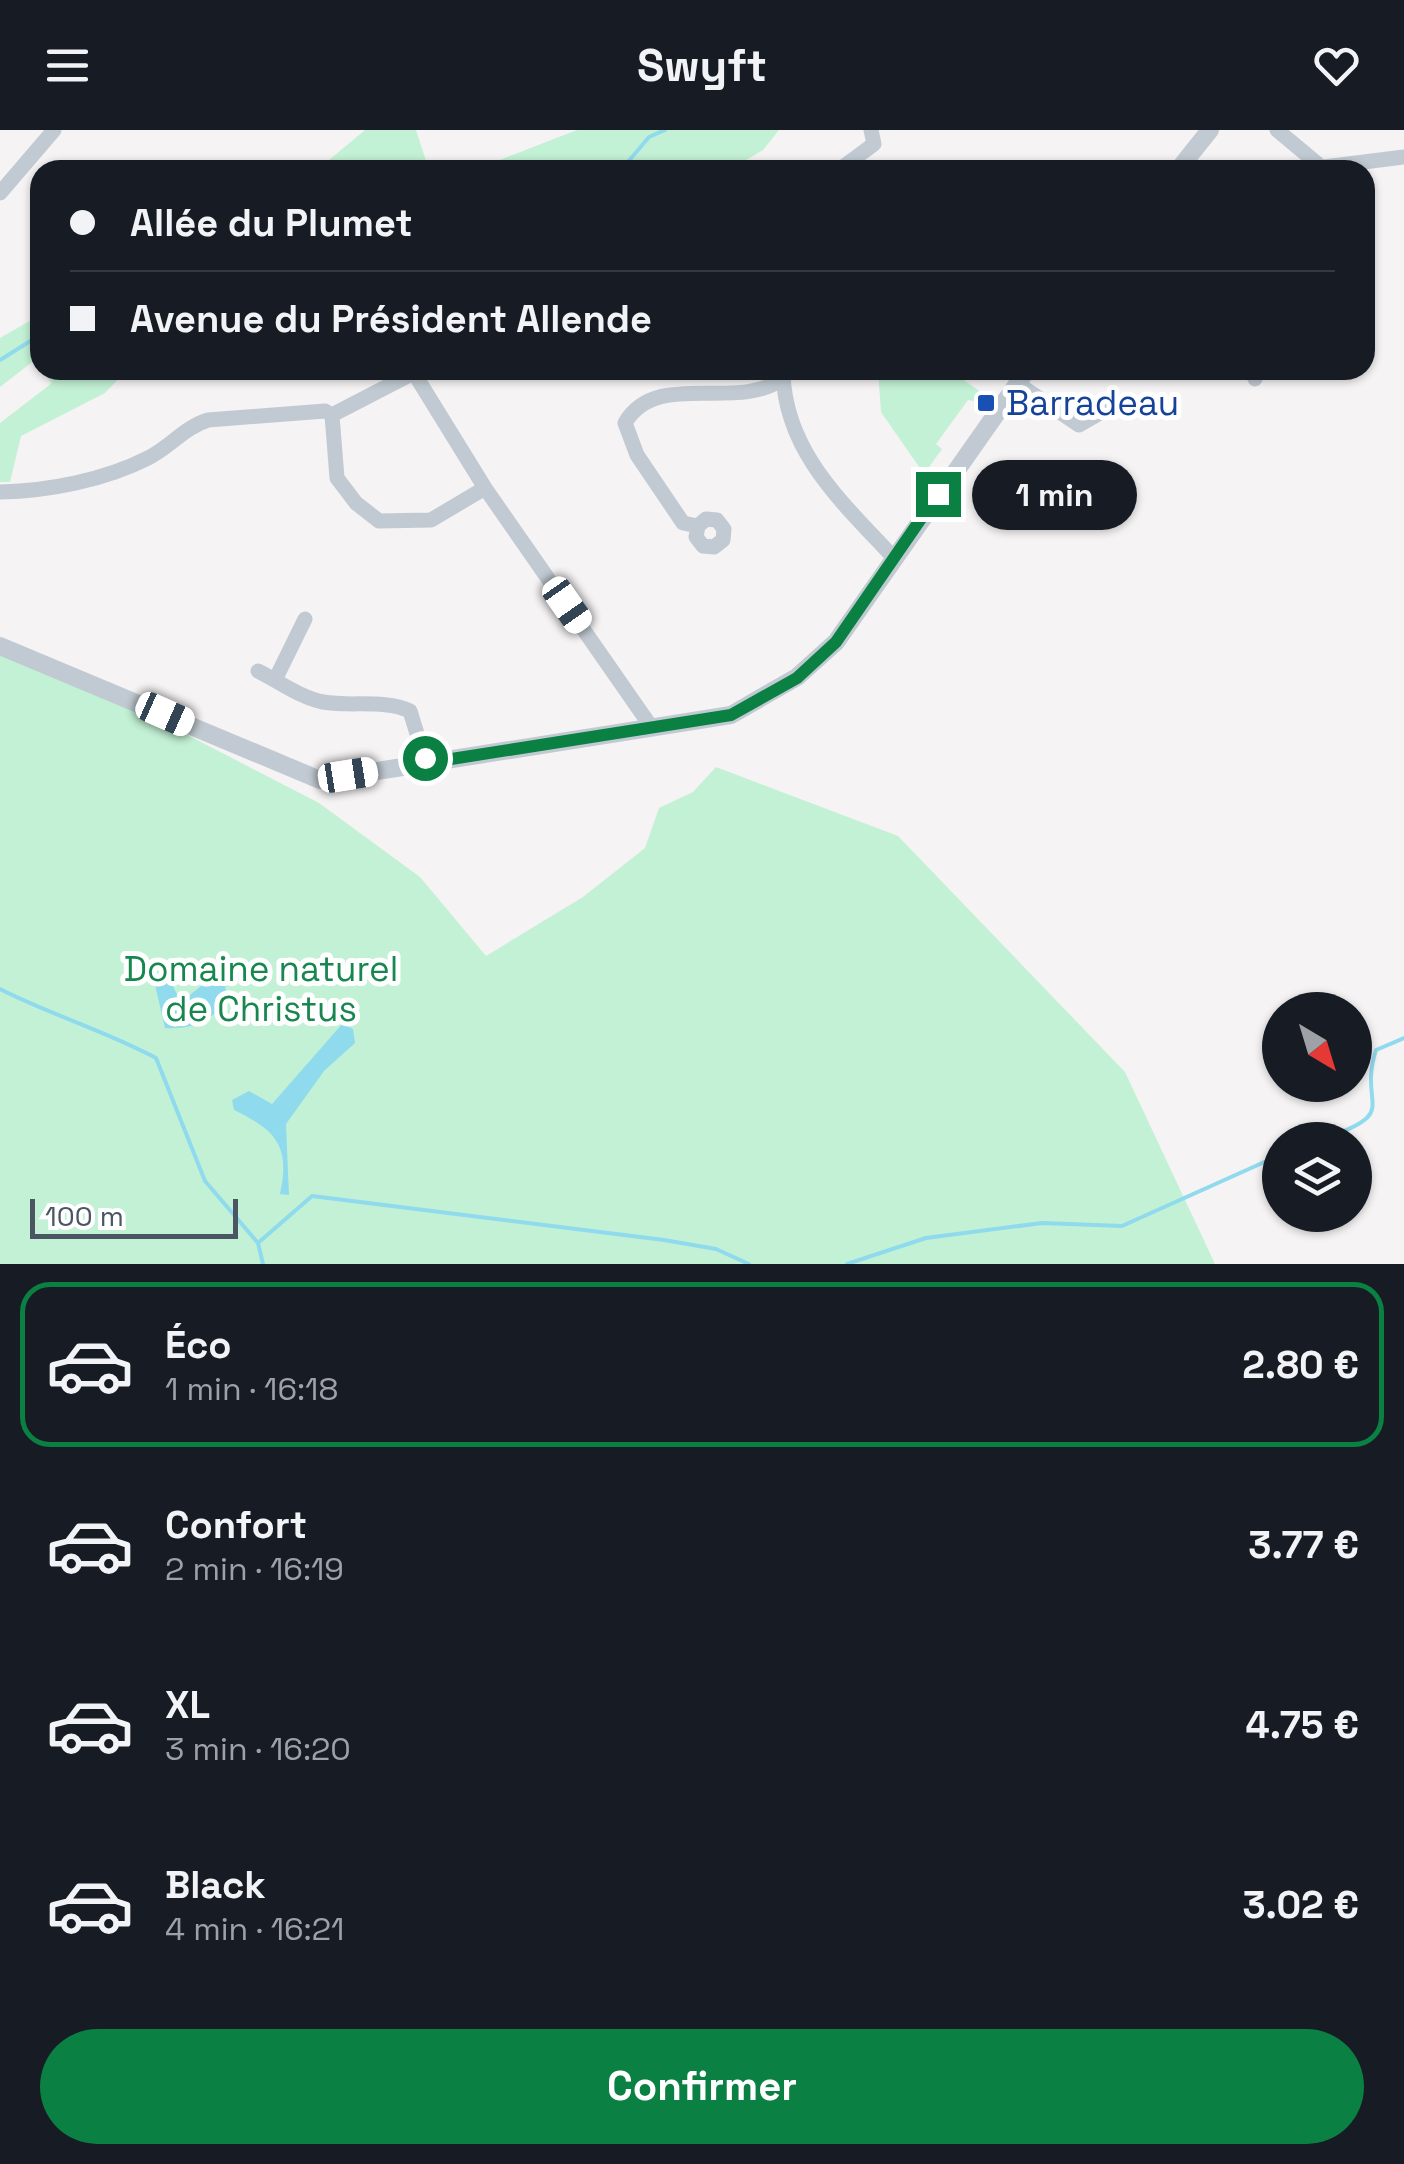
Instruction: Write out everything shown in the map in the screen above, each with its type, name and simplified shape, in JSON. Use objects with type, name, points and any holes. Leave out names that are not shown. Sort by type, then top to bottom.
[{"type":"street","points":[[0,193],[54,130]]},
{"type":"street","points":[[852,160],[874,144],[871,130]]},
{"type":"street","points":[[1186,160],[1210,130]]},
{"type":"street","points":[[1277,130],[1315,160]]},
{"type":"street","points":[[1375,161],[1404,157]]},
{"type":"street","points":[[1,492],[112,474],[146,460],[196,424],[208,420],[325,411],[332,414],[400,380]]},
{"type":"street","points":[[421,380],[485,488],[652,728]]},
{"type":"street","points":[[698,526],[683,523],[636,456],[624,423],[631,412],[658,396],[753,392],[773,380]]},
{"type":"street","points":[[785,380],[810,465],[893,557]]},
{"type":"street","points":[[0,646],[320,780],[731,715],[797,678],[836,642],[1020,380]]},
{"type":"street","points":[[1026,380],[1079,425],[1107,409]]},
{"type":"street","points":[[332,414],[337,478],[356,503],[380,521],[431,520],[485,488]]},
{"type":"street","points":[[275,680],[305,619]]},
{"type":"street","points":[[258,671],[316,701],[348,706],[398,706],[410,712],[426,763]]},
{"type":"green space","points":[[365,130],[416,130],[426,160],[329,160]]},
{"type":"green space","points":[[577,130],[779,130],[763,150],[746,160],[500,160]]},
{"type":"green space","points":[[30,321],[30,364],[0,387],[0,338]]},
{"type":"green space","points":[[49,380],[117,380],[105,393],[21,436],[10,482],[0,482],[0,423],[52,383]]},
{"type":"green space","points":[[879,380],[964,380],[981,392],[974,401],[968,400],[936,444],[942,449],[924,474],[881,412]]},
{"type":"green space","name":"Domaine naturel de Christus","points":[[0,649],[48,663],[319,803],[420,877],[486,956],[583,897],[645,848],[659,808],[693,792],[716,767],[898,836],[1125,1072],[1215,1264],[0,1264]]},
{"type":"water","points":[[165,971],[181,1002],[215,975],[225,985],[227,1002],[199,1023],[165,1028],[153,976]]},
{"type":"water","points":[[343,1023],[353,1029],[355,1043],[324,1071],[286,1124],[289,1195],[280,1194],[283,1163],[276,1141],[260,1125],[234,1110],[232,1100],[249,1091],[272,1104]]},
{"type":"waterway","points":[[629,160],[649,137],[665,130]]},
{"type":"waterway","points":[[0,360],[30,341]]},
{"type":"waterway","points":[[0,989],[156,1058],[205,1181],[258,1243],[263,1264]]},
{"type":"waterway","points":[[1362,1122],[1372,1106],[1376,1050],[1404,1038]]},
{"type":"waterway","points":[[847,1264],[926,1238],[1042,1223],[1122,1226],[1262,1163]]},
{"type":"waterway","points":[[258,1243],[312,1196],[664,1240],[716,1249],[749,1264]]},
{"type":"place","name":"Barradeau","points":[[986,403]]},
{"type":"route","points":[[425,758],[426,763],[731,715],[797,678],[836,642],[938,494]]}]
